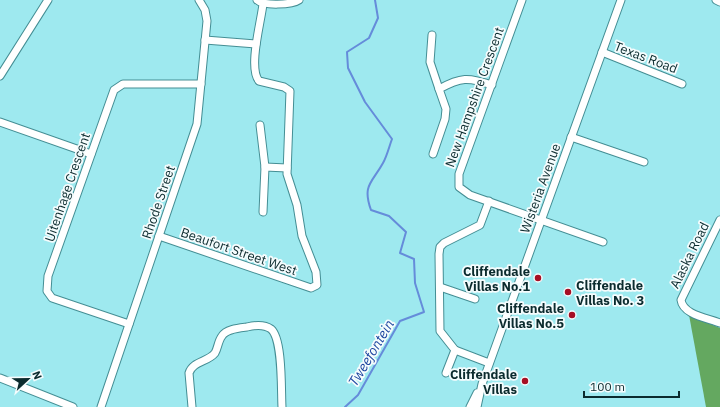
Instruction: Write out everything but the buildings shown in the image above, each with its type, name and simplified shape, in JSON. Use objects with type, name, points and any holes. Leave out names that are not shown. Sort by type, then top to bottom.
[{"type":"street","points":[[0,76],[48,0]]},
{"type":"street","name":"Rhode Street","points":[[101,407],[197,124],[206,16],[204,7],[199,0]]},
{"type":"street","points":[[265,168],[287,168],[290,91],[284,87],[263,83],[256,77],[254,67],[260,2],[294,4],[299,0]]},
{"type":"street","name":"New Hampshire Crescent","points":[[522,0],[458,178],[459,187],[465,192],[603,242]]},
{"type":"street","name":"Wisteria Avenue","points":[[478,407],[482,384],[489,363],[621,0]]},
{"type":"street","points":[[716,0],[720,2]]},
{"type":"street","points":[[432,35],[430,62],[446,109],[445,119],[433,154]]},
{"type":"street","points":[[205,40],[256,44]]},
{"type":"street","name":"Texas Road","points":[[602,52],[682,84]]},
{"type":"street","points":[[439,89],[457,80],[465,78],[492,85]]},
{"type":"street","name":"Uitenhage Crescent","points":[[129,324],[56,300],[47,291],[48,276],[114,90],[118,86],[129,84],[201,84]]},
{"type":"street","points":[[0,122],[91,154]]},
{"type":"street","points":[[260,125],[265,168],[263,212]]},
{"type":"street","points":[[572,137],[644,162]]},
{"type":"street","name":"Beaufort Street West","points":[[159,236],[311,288],[317,285],[316,272],[302,236],[298,211],[288,179],[287,168]]},
{"type":"street","points":[[489,201],[480,225],[446,242],[440,247],[439,254],[440,330],[455,350],[489,363]]},
{"type":"street","name":"Alaska Road","points":[[720,220],[683,293],[681,302],[688,311],[720,322]]},
{"type":"street","points":[[440,287],[475,298]]},
{"type":"street","points":[[192,407],[189,373],[191,368],[212,356],[217,349],[221,336],[226,332],[252,326],[267,327],[276,336],[279,348],[282,407]]},
{"type":"street","points":[[446,373],[455,350]]},
{"type":"street","points":[[0,378],[73,407]]},
{"type":"street","name":"Wisteria Avenue","points":[[470,407],[482,384]]},
{"type":"green space","points":[[689,315],[720,328],[720,407],[706,407]]},
{"type":"waterway","name":"Tweefontein","points":[[345,407],[358,395],[400,321],[424,312],[415,283],[414,259],[400,253],[406,232],[389,216],[371,210],[368,202],[368,189],[384,160],[392,139],[365,102],[348,68],[347,52],[369,38],[378,18],[375,0]]},
{"type":"place","name":"Cliffendale Villas No.1","points":[[538,278]]},
{"type":"place","name":"Cliffendale Villas No. 3","points":[[568,292]]},
{"type":"place","name":"Cliffendale Villas No.5","points":[[572,315]]},
{"type":"place","name":"Cliffendale Villas","points":[[525,381]]}]
